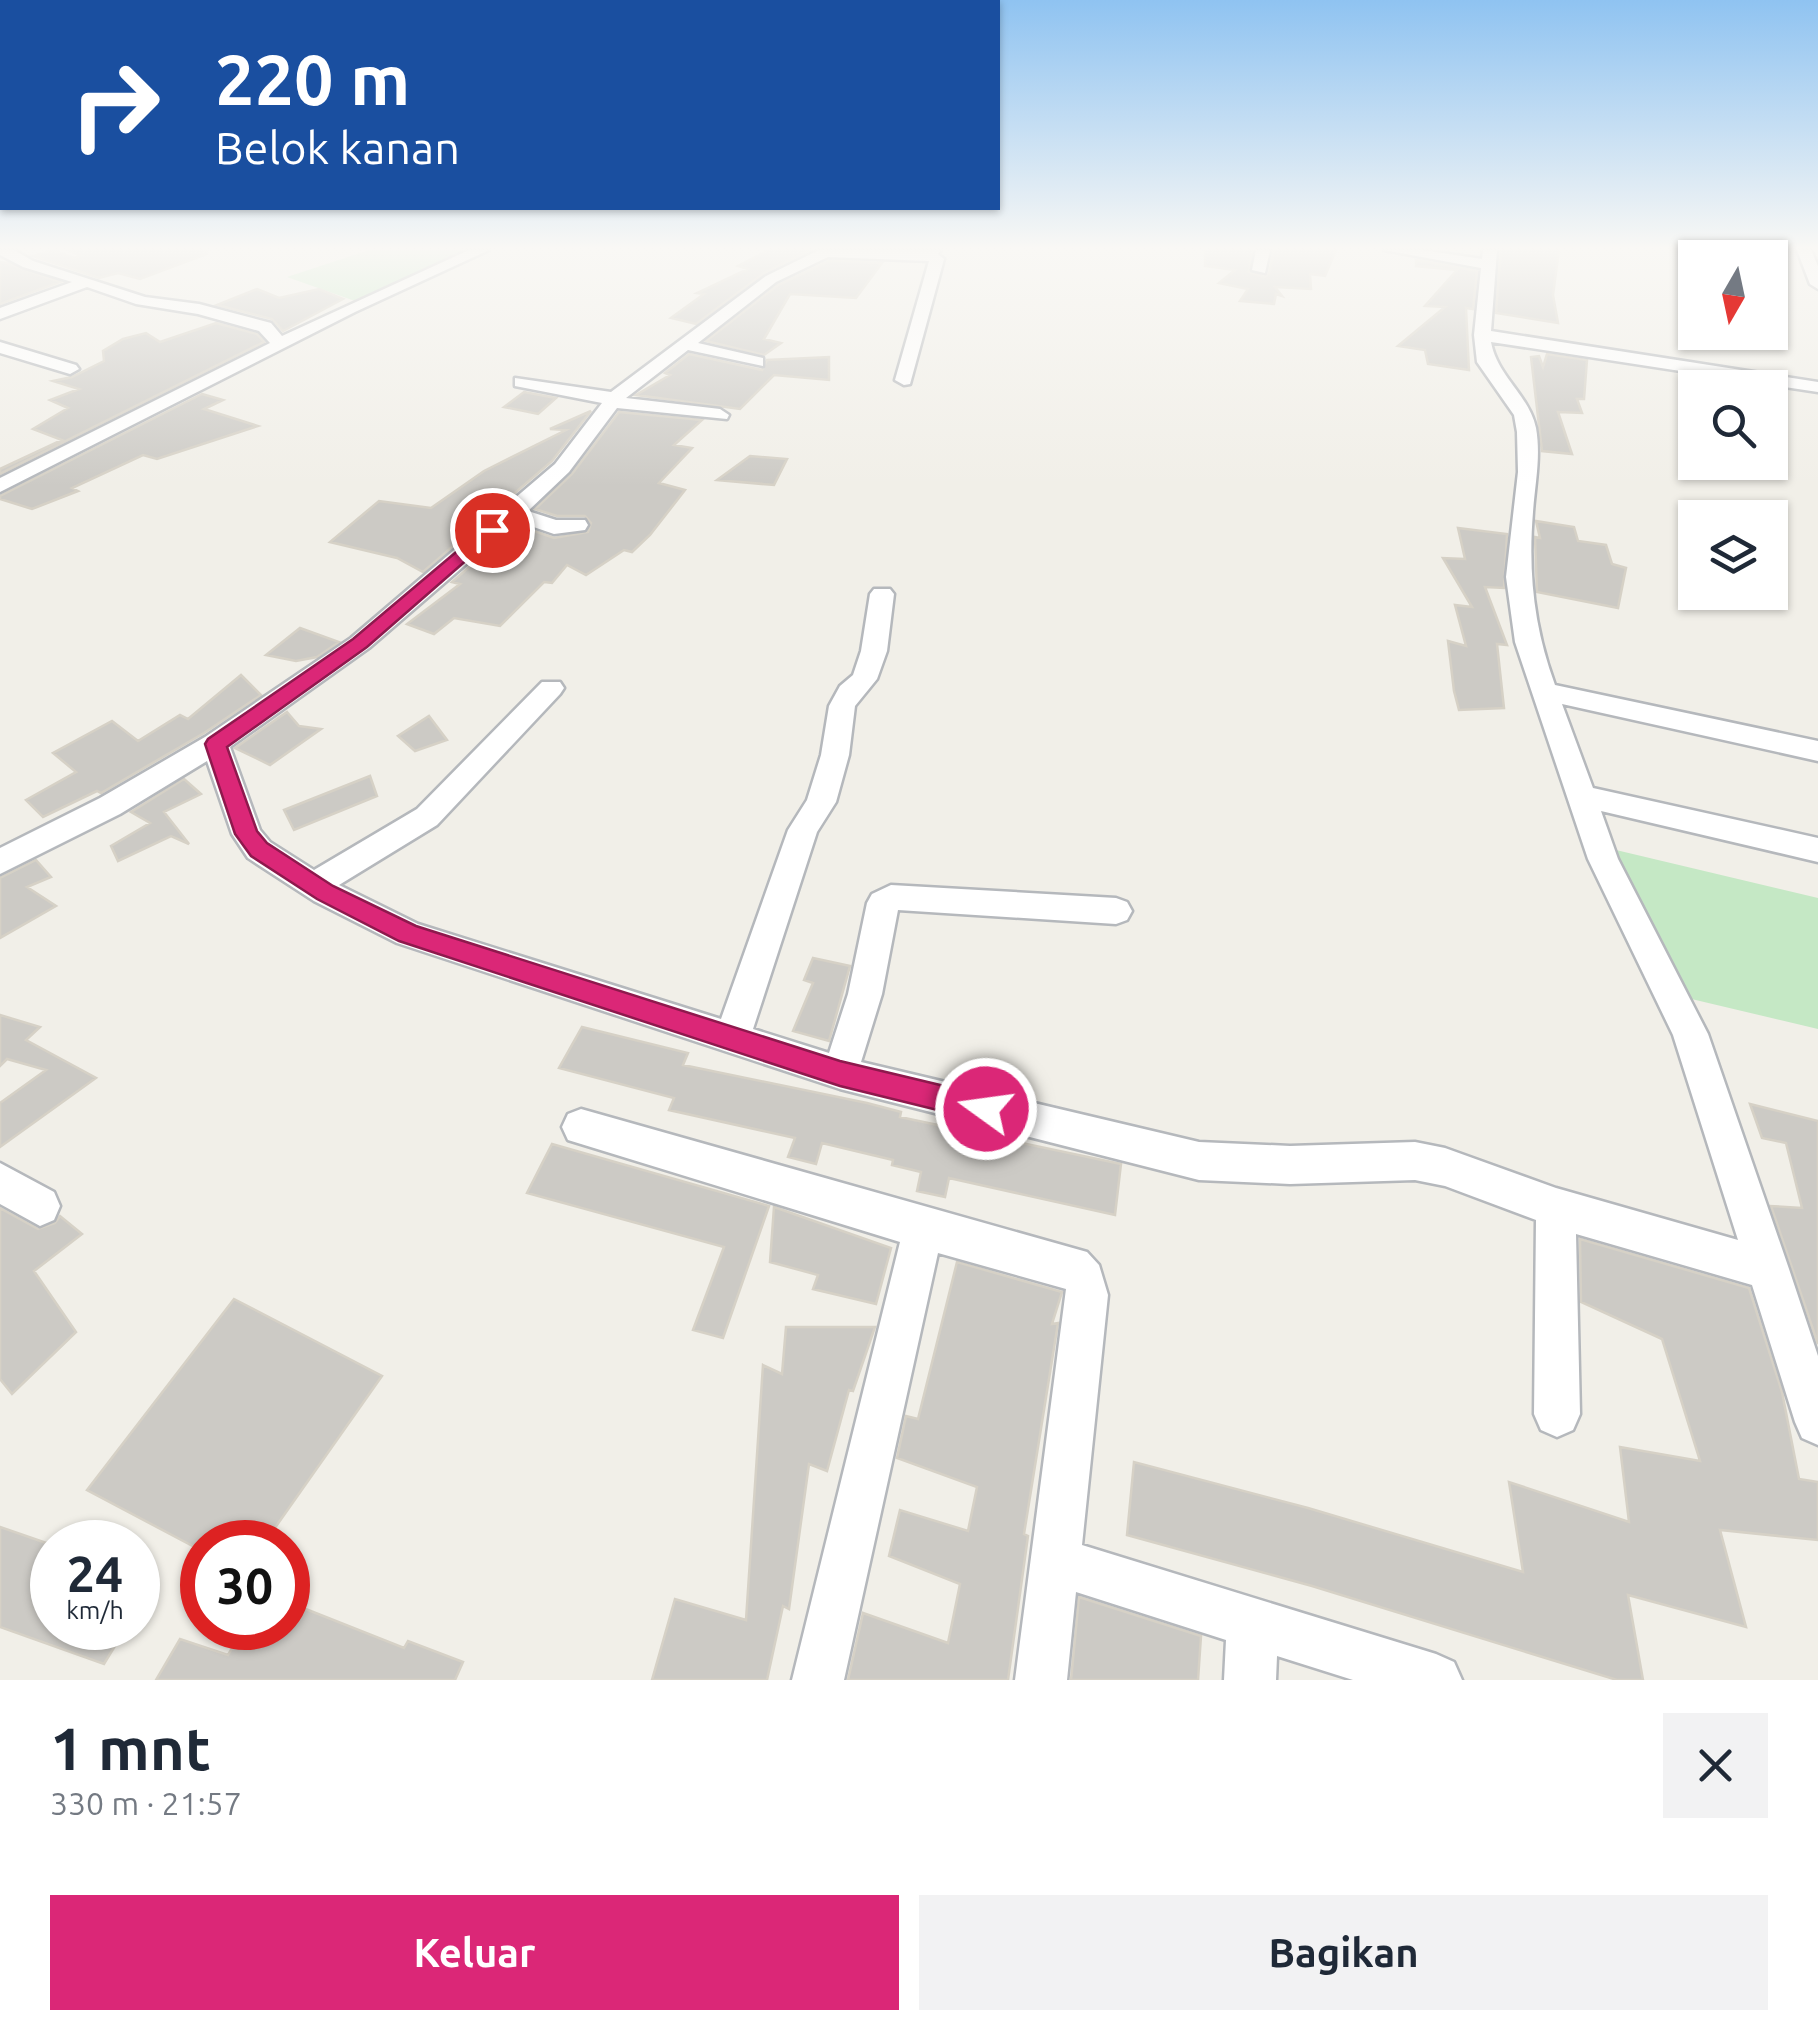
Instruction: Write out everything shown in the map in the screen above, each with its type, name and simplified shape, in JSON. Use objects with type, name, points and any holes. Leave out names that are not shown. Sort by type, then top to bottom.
[{"type":"street","points":[[267,328],[280,344]]},
{"type":"street","points":[[0,486],[314,328]]},
{"type":"street","points":[[0,862],[55,837],[215,744],[360,643],[562,468],[613,400],[704,328]]},
{"type":"street","points":[[904,380],[918,328]]},
{"type":"street","points":[[1483,328],[1486,362],[1522,415],[1527,432],[1528,472],[1518,576],[1523,627],[1603,859],[1690,1034],[1818,1422]]},
{"type":"street","points":[[1482,334],[1818,387]]},
{"type":"street","points":[[682,344],[757,362]]},
{"type":"street","points":[[0,347],[70,369]]},
{"type":"street","points":[[520,382],[720,415]]},
{"type":"street","points":[[513,513],[554,527],[578,525]]},
{"type":"street","points":[[732,1038],[802,830],[821,802],[842,706],[864,678],[874,651],[882,594]]},
{"type":"street","points":[[314,885],[427,817],[551,688]]},
{"type":"street","points":[[1543,691],[1818,751]]},
{"type":"street","points":[[215,744],[246,834],[259,850],[314,885],[408,934],[840,1074],[1199,1161],[1290,1165],[1415,1161],[1445,1167],[1556,1208],[1768,1270]]},
{"type":"street","points":[[1580,796],[1818,850]]},
{"type":"street","points":[[840,1074],[865,994],[883,903],[891,897],[1116,911]]},
{"type":"street","points":[[581,1127],[923,1229],[1072,1267],[1083,1274],[1086,1307],[1041,1680]]},
{"type":"street","points":[[0,1182],[40,1206]]},
{"type":"street","points":[[1556,1208],[1557,1414]]},
{"type":"street","points":[[818,1680],[923,1229]]},
{"type":"street","points":[[1056,1561],[1436,1680]]},
{"type":"street","points":[[1250,1680],[1252,1623]]},
{"type":"green space","points":[[1616,850],[1818,898],[1818,1029],[1683,997]]},
{"type":"building","points":[[200,328],[236,328],[257,334],[264,342],[0,474],[0,469],[62,440],[33,429],[68,408],[50,400],[79,389],[53,381],[72,377],[104,361],[103,351],[123,339],[146,333],[160,342]]},
{"type":"building","points":[[722,328],[770,328],[764,339],[781,343],[764,355],[706,341]]},
{"type":"building","points":[[1419,328],[1467,328],[1469,370],[1428,364],[1425,350],[1398,346]]},
{"type":"building","points":[[689,354],[762,370],[767,360],[829,357],[829,380],[774,375],[740,409],[636,395],[670,375],[665,373]]},
{"type":"building","points":[[1547,354],[1587,360],[1584,399],[1577,399],[1582,413],[1558,412],[1572,454],[1542,451],[1531,357],[1539,356],[1543,367]]},
{"type":"building","points":[[524,392],[556,398],[538,414],[504,407]]},
{"type":"building","points":[[202,394],[223,400],[204,409],[258,426],[157,459],[143,455],[72,488],[78,491],[32,509],[0,499],[0,496]]},
{"type":"building","points":[[591,411],[552,461],[423,572],[397,558],[330,542],[379,501],[431,508],[484,471],[566,430],[550,429]]},
{"type":"building","points":[[619,412],[702,420],[674,445],[692,448],[659,483],[685,490],[650,535],[632,552],[624,550],[586,575],[567,565],[552,583],[544,582],[500,626],[454,618],[434,634],[407,624],[460,584],[452,582],[517,525],[554,538],[588,532],[591,523],[585,516],[557,516],[535,509],[572,474]]},
{"type":"building","points":[[750,456],[787,459],[774,485],[717,480]]},
{"type":"building","points":[[1536,521],[1574,527],[1578,541],[1606,545],[1612,564],[1626,568],[1618,608],[1537,592],[1535,537],[1540,538]]},
{"type":"building","points":[[1458,528],[1507,534],[1504,588],[1485,587],[1507,645],[1497,644],[1504,708],[1459,710],[1454,691],[1448,641],[1466,646],[1455,605],[1472,607],[1443,558],[1465,559]]},
{"type":"building","points":[[300,628],[339,642],[317,657],[296,661],[266,655]]},
{"type":"building","points":[[241,675],[261,695],[101,793],[97,791],[43,817],[26,800],[76,772],[53,753],[112,721],[138,741],[180,715],[188,719]]},
{"type":"building","points":[[287,712],[299,726],[321,729],[270,765],[235,748]]},
{"type":"building","points":[[429,716],[447,740],[415,751],[398,736]]},
{"type":"building","points":[[370,776],[377,796],[294,830],[284,810]]},
{"type":"building","points":[[184,779],[201,794],[164,812],[189,844],[171,836],[118,861],[111,846],[150,823],[131,812]]},
{"type":"building","points":[[36,860],[51,877],[27,887],[56,906],[0,938],[0,878]]},
{"type":"building","points":[[813,958],[850,966],[829,1041],[793,1031],[813,983],[804,980]]},
{"type":"building","points":[[0,1015],[40,1027],[26,1040],[96,1078],[0,1147],[0,1103],[46,1070],[7,1059],[0,1066]]},
{"type":"building","points":[[582,1027],[688,1053],[683,1065],[867,1103],[901,1112],[900,1117],[1121,1164],[1115,1215],[949,1178],[945,1197],[917,1191],[921,1172],[892,1165],[893,1160],[822,1143],[816,1164],[788,1157],[795,1138],[669,1110],[674,1098],[559,1068]]},
{"type":"building","points":[[1750,1104],[1818,1121],[1818,1344],[1771,1206],[1802,1208],[1786,1143],[1762,1138]]},
{"type":"building","points":[[552,1144],[769,1206],[723,1338],[693,1330],[724,1247],[527,1193]]},
{"type":"building","points":[[774,1207],[891,1248],[876,1304],[813,1289],[818,1275],[770,1262]]},
{"type":"building","points":[[0,1208],[38,1229],[55,1223],[60,1216],[82,1234],[34,1271],[76,1332],[12,1394],[0,1379]]},
{"type":"building","points":[[1580,1239],[1749,1288],[1782,1392],[1799,1479],[1818,1482],[1818,1540],[1720,1530],[1746,1627],[1628,1595],[1643,1680],[1617,1680],[1312,1586],[1127,1535],[1134,1462],[1308,1508],[1523,1572],[1509,1482],[1629,1522],[1620,1447],[1700,1461],[1662,1339],[1581,1302]]},
{"type":"building","points":[[957,1262],[1062,1292],[1052,1324],[1058,1323],[1024,1534],[1028,1536],[1008,1680],[848,1680],[863,1613],[948,1643],[960,1584],[889,1556],[900,1510],[968,1531],[977,1487],[897,1458],[906,1416],[918,1419]]},
{"type":"building","points":[[234,1299],[382,1376],[281,1520],[180,1520],[180,1539],[160,1529],[160,1520],[144,1520],[87,1490]]},
{"type":"building","points":[[786,1327],[875,1327],[853,1391],[849,1390],[827,1471],[809,1464],[789,1609],[783,1606],[767,1680],[652,1680],[675,1599],[746,1620],[763,1365],[782,1374]]},
{"type":"building","points":[[0,1527],[30,1537],[30,1638],[0,1627]]},
{"type":"building","points":[[1079,1597],[1201,1636],[1198,1680],[1071,1680]]},
{"type":"building","points":[[310,1611],[404,1648],[408,1641],[463,1662],[455,1680],[156,1680],[180,1639],[180,1650],[213,1650],[228,1655],[231,1650],[310,1650]]},
{"type":"building","points":[[65,1650],[113,1650],[104,1664]]},
{"type":"route","points":[[492,530],[360,643],[215,744],[246,834],[259,850],[325,892],[408,934],[840,1074],[986,1109]]}]
